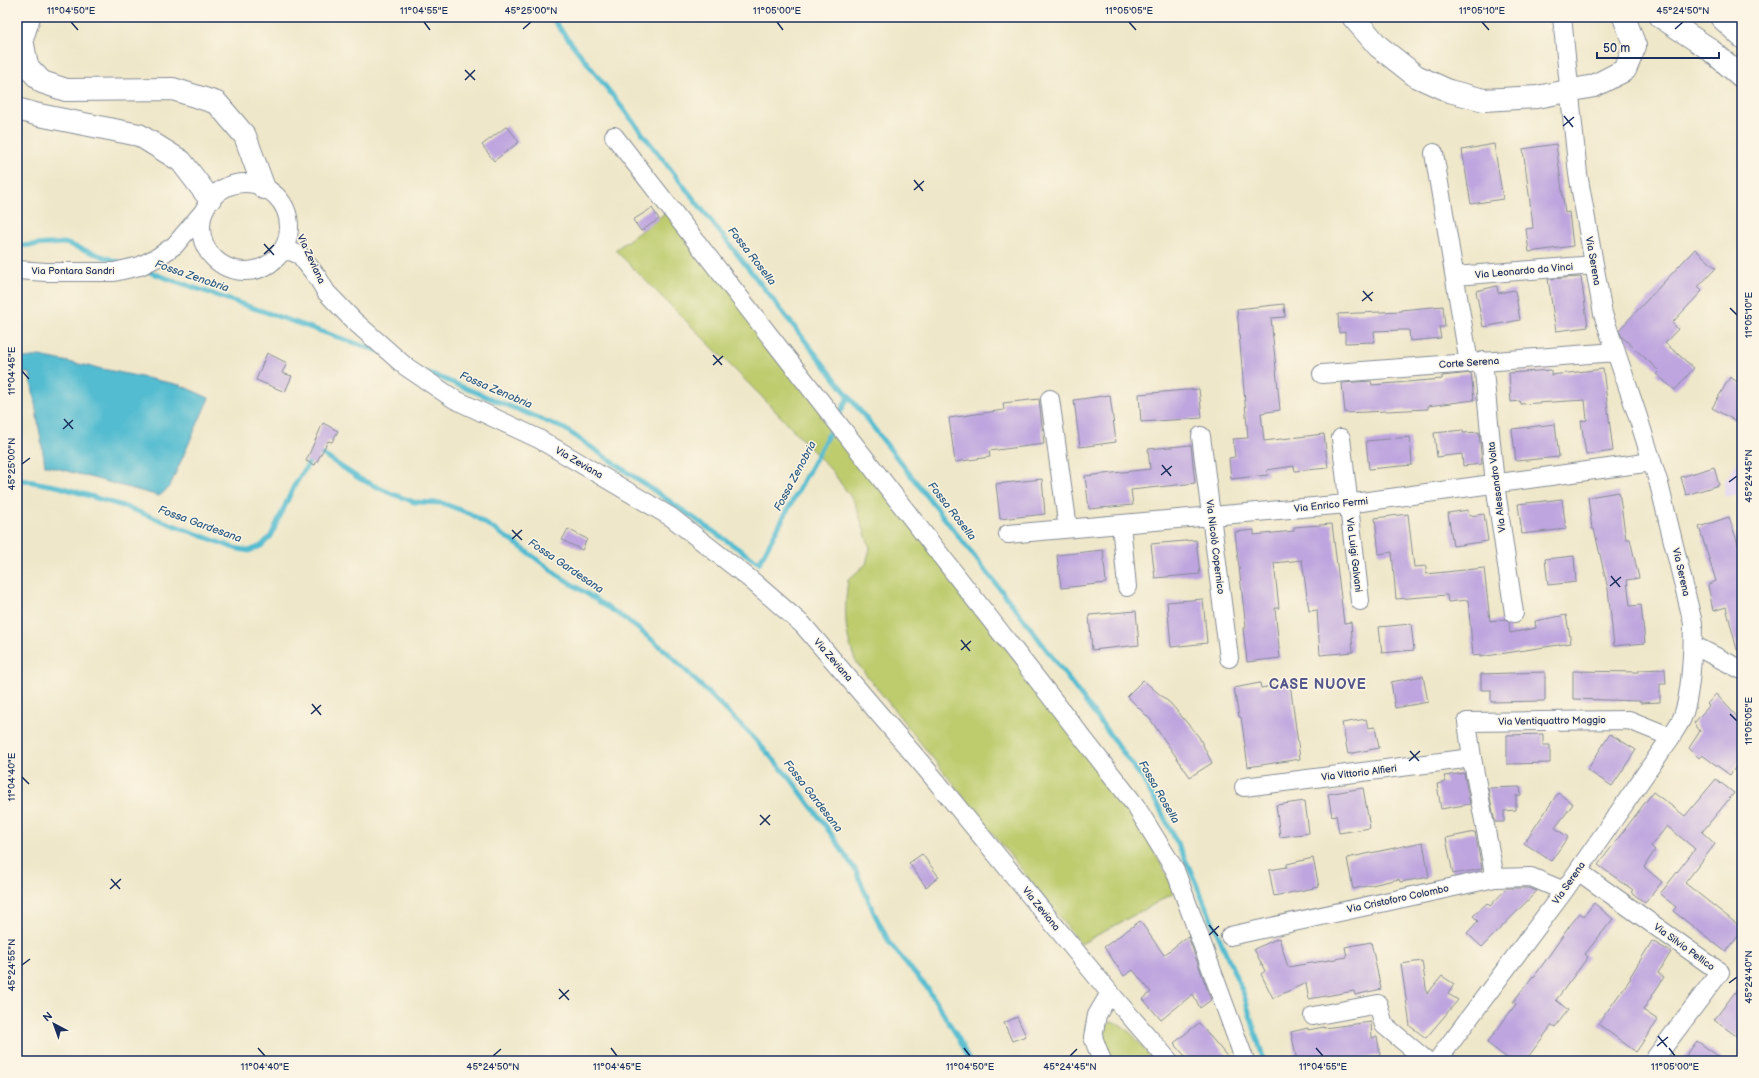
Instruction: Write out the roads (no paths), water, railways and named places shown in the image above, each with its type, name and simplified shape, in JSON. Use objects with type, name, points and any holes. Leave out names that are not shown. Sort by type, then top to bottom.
[{"type":"highway","points":[[29,17],[22,39],[27,66],[42,82],[66,90],[173,89],[217,103],[245,136],[266,189]]},
{"type":"highway","points":[[1353,17],[1378,46],[1416,76],[1448,91],[1484,100],[1537,96],[1594,86],[1625,70],[1635,46],[1624,17]]},
{"type":"highway","points":[[1661,17],[1708,48],[1742,77]]},
{"type":"highway","points":[[1721,17],[1742,38]]},
{"type":"highway","points":[[17,109],[39,115],[139,135],[181,161],[207,206]]},
{"type":"street","name":"Via Serena","points":[[1437,1061],[1564,891],[1671,737],[1682,718],[1686,703],[1693,645],[1693,624],[1668,518],[1652,462],[1603,314],[1578,174],[1562,17]]},
{"type":"street","points":[[614,136],[1135,805],[1175,870],[1240,1043],[1245,1061]]},
{"type":"street","name":"Via Alessandro Volta","points":[[1434,153],[1455,276],[1476,362],[1514,613]]},
{"type":"street","points":[[250,183],[266,189],[284,208],[288,221],[288,236],[280,252],[274,260],[262,268],[248,271],[234,270],[220,264],[208,251],[203,241],[201,231],[207,206],[222,190],[235,184],[250,183]]},
{"type":"street","name":"Via Zeviana","points":[[266,189],[278,195],[290,205],[302,245],[317,269],[326,292],[354,322],[390,353],[406,366],[454,399],[539,439],[671,517],[750,579],[802,625],[927,770],[1110,992],[1169,1061]]},
{"type":"street","name":"Via Pontara Sandri","points":[[17,270],[83,272],[133,268],[158,257],[175,245],[207,206]]},
{"type":"street","points":[[133,268],[181,251],[199,249],[208,251]]},
{"type":"street","points":[[280,252],[290,251],[300,255],[318,278],[326,292]]},
{"type":"street","name":"Via Leonardo da Vinci","points":[[1455,276],[1594,265]]},
{"type":"street","name":"Corte Serena","points":[[1322,374],[1616,352]]},
{"type":"street","points":[[1050,399],[1068,528]]},
{"type":"street","name":"Via Nicolò Copernico","points":[[1201,436],[1229,658]]},
{"type":"street","name":"Via Luigi Galvani","points":[[1341,438],[1347,504],[1360,601]]},
{"type":"street","name":"Via Enrico Fermi","points":[[1008,534],[1347,504],[1652,462]]},
{"type":"street","points":[[1121,524],[1127,586]]},
{"type":"street","points":[[1693,645],[1742,670]]},
{"type":"street","name":"Via Ventiquattro Maggio","points":[[1472,758],[1467,722],[1629,720],[1671,737]]},
{"type":"street","points":[[1472,758],[1495,878]]},
{"type":"street","name":"Via Vittorio Alfieri","points":[[1244,788],[1472,758]]},
{"type":"street","name":"Via Silvio Pellico","points":[[1578,871],[1720,972],[1654,1061]]},
{"type":"street","name":"Via Cristoforo Colombo","points":[[1230,936],[1495,878],[1531,877],[1564,891]]},
{"type":"street","points":[[1102,1061],[1093,1037],[1097,1015],[1110,992]]},
{"type":"street","points":[[1313,1016],[1378,1004],[1384,1025],[1428,1061]]},
{"type":"water","points":[[40,356],[180,385],[209,398],[169,488],[159,496],[45,465],[30,373],[17,373],[17,359]]},
{"type":"waterway","name":"Fossa Rosella","points":[[551,17],[1029,626],[1142,778],[1161,811],[1188,865],[1244,995],[1264,1061]]},
{"type":"waterway","name":"Fossa Zenobria","points":[[17,246],[65,243],[124,264]]},
{"type":"waterway","name":"Fossa Zenobria","points":[[143,270],[378,351]]},
{"type":"waterway","name":"Fossa Zenobria","points":[[429,373],[565,429],[759,563],[834,424]]},
{"type":"waterway","name":"Fossa Zenobria","points":[[838,417],[848,397]]},
{"type":"waterway","name":"Fossa Gardesana","points":[[316,452],[322,454],[360,479],[390,493],[414,502],[442,503],[471,514],[518,545],[558,575],[627,620],[666,651],[752,736],[790,778],[825,825],[856,871],[874,913],[890,944],[928,989],[959,1039],[969,1061]]},
{"type":"waterway","name":"Fossa Gardesana","points":[[17,479],[60,487],[123,506],[234,548],[249,551],[261,546],[271,536],[294,486],[312,458]]},
{"type":"district","name":"CASE NUOVE","points":[[1318,684]]}]
